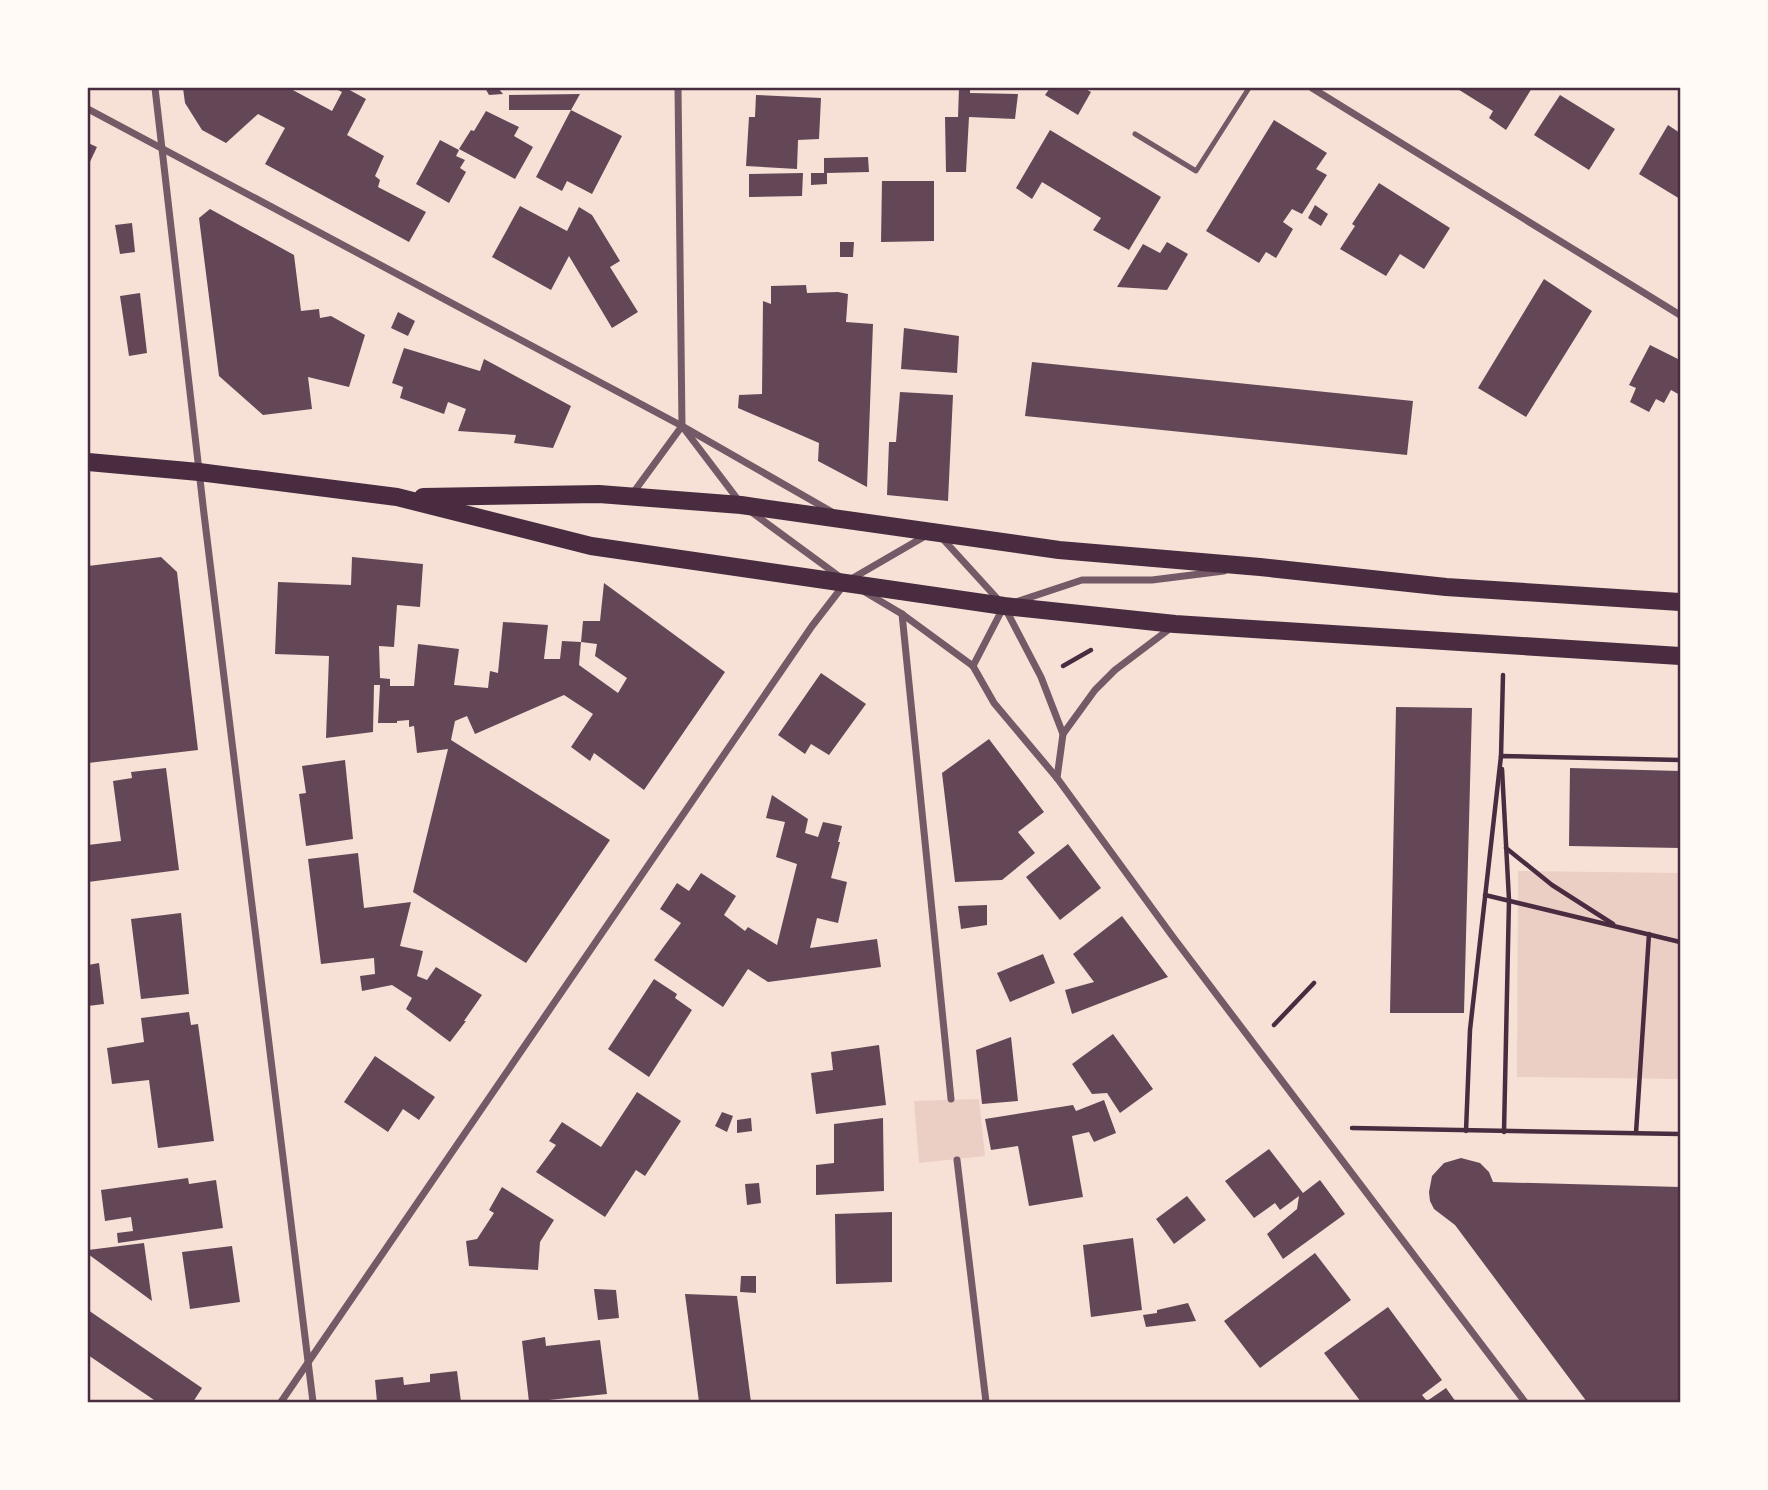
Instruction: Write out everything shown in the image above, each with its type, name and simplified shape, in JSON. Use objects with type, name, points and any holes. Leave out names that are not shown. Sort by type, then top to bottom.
[{"type":"main road","points":[[88,461],[199,471],[397,497],[592,546],[1004,606],[1175,624],[1681,656]]},
{"type":"main road","points":[[397,497],[599,494],[741,505],[842,517],[1059,550],[1260,567],[1446,587],[1681,603]]},
{"type":"street","points":[[155,88],[313,1402]]},
{"type":"street","points":[[678,88],[682,426],[741,505],[846,582],[902,614],[973,666],[995,703],[1057,779],[1254,1045],[1525,1402]]},
{"type":"street","points":[[1312,88],[1681,315]]},
{"type":"street","points":[[88,109],[682,426],[842,517]]},
{"type":"street","points":[[630,496],[682,426]]},
{"type":"street","points":[[281,1402],[811,626],[846,582],[935,531],[1004,606],[1041,677],[1063,734]]},
{"type":"street","points":[[973,666],[1004,606],[1082,580],[1152,580],[1260,567]]},
{"type":"street","points":[[902,614],[951,1099]]},
{"type":"street","points":[[1057,779],[1063,734],[1094,690],[1115,670],[1175,624]]},
{"type":"street","points":[[957,1160],[986,1402]]},
{"type":"lane","points":[[1135,134],[1196,172],[1249,88]]},
{"type":"path","points":[[1060,667],[1090,653],[1095,644]]},
{"type":"path","points":[[1504,645],[1501,756],[1508,900],[1504,1132]]},
{"type":"path","points":[[1501,756],[1681,760]]},
{"type":"path","points":[[1466,1131],[1470,1030],[1501,756]]},
{"type":"path","points":[[1506,848],[1552,885],[1617,927]]},
{"type":"path","points":[[1485,895],[1681,942]]},
{"type":"path","points":[[1636,1133],[1649,934]]},
{"type":"path","points":[[1254,1045],[1314,983]]},
{"type":"path","points":[[1317,1127],[1681,1134]]},
{"type":"shaded area","points":[[1518,871],[1680,873],[1680,1079],[1517,1077]]},
{"type":"shaded area","points":[[979,1099],[985,1156],[919,1163],[914,1101]]},
{"type":"building","points":[[183,88],[289,88],[332,111],[342,92],[334,88],[346,88],[366,99],[347,135],[384,156],[375,176],[380,180],[378,187],[426,212],[409,242],[265,164],[285,128],[258,114],[226,143],[202,130],[185,103]]},
{"type":"building","points":[[485,88],[498,88],[503,94],[489,95]]},
{"type":"building","points":[[959,88],[970,88],[970,93],[1018,94],[1015,119],[969,117],[966,172],[946,172],[945,117],[958,117]]},
{"type":"building","points":[[1050,88],[1084,88],[1091,92],[1078,115],[1045,95]]},
{"type":"building","points":[[1456,88],[1532,88],[1506,130],[1489,118],[1493,111]]},
{"type":"building","points":[[580,94],[571,110],[509,110],[509,95]]},
{"type":"building","points":[[756,95],[821,98],[819,139],[798,140],[797,169],[746,166],[749,117],[755,117]]},
{"type":"building","points":[[1560,95],[1615,129],[1589,170],[1534,135]]},
{"type":"building","points":[[571,110],[622,136],[592,194],[567,181],[562,191],[536,177]]},
{"type":"building","points":[[486,111],[519,127],[514,136],[533,147],[515,179],[459,149]]},
{"type":"building","points":[[1274,120],[1327,153],[1316,169],[1327,175],[1302,214],[1292,209],[1283,222],[1293,229],[1276,258],[1266,252],[1259,263],[1206,231]]},
{"type":"building","points":[[1668,125],[1680,133],[1680,199],[1639,174]]},
{"type":"building","points":[[1050,130],[1161,197],[1129,250],[1093,230],[1101,218],[1042,182],[1032,199],[1016,188]]},
{"type":"building","points":[[440,140],[459,150],[456,156],[465,160],[460,168],[466,172],[449,203],[416,184]]},
{"type":"building","points":[[88,143],[97,147],[88,166]]},
{"type":"building","points":[[868,157],[869,172],[827,173],[827,184],[811,185],[811,173],[824,173],[824,158]]},
{"type":"building","points":[[803,173],[802,196],[749,197],[749,174]]},
{"type":"building","points":[[882,181],[934,181],[934,241],[881,242]]},
{"type":"building","points":[[1379,183],[1450,228],[1424,269],[1400,254],[1386,276],[1340,249],[1355,226],[1352,224]]},
{"type":"building","points":[[1315,205],[1328,214],[1321,226],[1308,218]]},
{"type":"building","points":[[520,206],[567,231],[579,207],[592,215],[620,261],[610,267],[638,312],[612,328],[569,256],[551,290],[492,257]]},
{"type":"building","points":[[210,209],[294,255],[301,311],[319,309],[320,318],[331,316],[365,335],[349,387],[308,377],[312,409],[263,415],[219,376],[199,218]]},
{"type":"building","points":[[132,223],[135,252],[120,254],[115,225]]},
{"type":"building","points":[[840,242],[854,242],[853,257],[840,257]]},
{"type":"building","points":[[1167,242],[1188,254],[1167,290],[1117,287],[1143,244],[1160,253]]},
{"type":"building","points":[[1544,279],[1592,311],[1526,417],[1478,388]]},
{"type":"building","points":[[806,285],[807,293],[848,294],[846,322],[873,324],[867,487],[818,461],[819,443],[738,408],[739,395],[762,394],[763,301],[771,304],[771,286]]},
{"type":"building","points":[[140,293],[147,353],[129,356],[120,296]]},
{"type":"building","points":[[398,312],[415,321],[408,336],[391,328]]},
{"type":"building","points":[[904,328],[959,336],[957,373],[901,369]]},
{"type":"building","points":[[1650,345],[1680,360],[1680,395],[1671,390],[1664,403],[1656,399],[1649,412],[1630,402],[1636,388],[1629,385]]},
{"type":"building","points":[[404,348],[480,371],[484,359],[571,406],[553,448],[514,443],[516,435],[458,431],[466,409],[448,402],[444,414],[400,398],[403,387],[392,383]]},
{"type":"building","points":[[1032,362],[1413,401],[1407,455],[1025,416]]},
{"type":"building","points":[[900,392],[953,395],[948,501],[887,495],[889,442],[896,442]]},
{"type":"building","points":[[161,557],[177,572],[198,750],[88,763],[88,566]]},
{"type":"building","points":[[352,557],[423,564],[420,607],[397,605],[394,647],[379,646],[380,678],[390,679],[390,686],[414,686],[418,644],[459,649],[454,685],[488,688],[490,671],[498,673],[503,622],[548,625],[544,659],[560,659],[562,641],[581,642],[583,621],[600,621],[604,583],[725,672],[644,790],[594,753],[590,761],[571,747],[593,714],[564,695],[475,734],[467,716],[455,721],[451,740],[610,840],[526,963],[413,892],[448,749],[417,753],[414,726],[409,727],[409,720],[378,723],[380,685],[374,685],[373,732],[326,738],[329,656],[275,654],[278,582],[351,585]],"holes":[[[581,642],[597,644],[595,656],[627,678],[618,693],[579,665]]]},
{"type":"building","points":[[821,673],[866,704],[829,755],[811,744],[805,754],[778,735]]},
{"type":"building","points":[[1396,707],[1472,708],[1464,1013],[1390,1013]]},
{"type":"building","points":[[989,739],[1044,812],[1018,832],[1035,853],[1002,880],[955,882],[942,773]]},
{"type":"building","points":[[345,760],[353,839],[306,846],[299,794],[306,793],[302,766]]},
{"type":"building","points":[[166,768],[179,870],[88,882],[88,845],[121,841],[113,781],[132,778],[131,772]]},
{"type":"building","points":[[1570,768],[1680,771],[1680,848],[1569,846]]},
{"type":"building","points":[[772,795],[808,819],[805,833],[818,837],[823,822],[842,826],[831,878],[847,882],[838,923],[817,918],[810,948],[877,939],[881,967],[768,982],[748,969],[723,1007],[654,960],[681,923],[660,909],[677,883],[689,891],[701,873],[736,896],[724,915],[745,931],[748,927],[777,945],[797,864],[776,857],[785,822],[766,818]]},
{"type":"building","points":[[1068,844],[1101,888],[1060,920],[1026,877]]},
{"type":"building","points":[[358,853],[364,908],[411,902],[400,946],[423,951],[417,976],[427,980],[436,967],[482,995],[450,1042],[406,1009],[412,998],[392,985],[362,991],[360,976],[375,974],[374,958],[321,964],[308,859]]},
{"type":"building","points":[[987,905],[987,925],[961,929],[958,906]]},
{"type":"building","points":[[181,913],[189,994],[141,999],[131,919]]},
{"type":"building","points":[[1122,916],[1168,977],[1072,1014],[1065,990],[1094,982],[1073,954]]},
{"type":"building","points":[[1043,954],[1055,983],[1010,1002],[997,973]]},
{"type":"building","points":[[99,963],[104,1004],[88,1006],[88,965]]},
{"type":"building","points":[[654,979],[677,994],[675,998],[692,1010],[649,1077],[608,1049]]},
{"type":"building","points":[[189,1012],[191,1025],[198,1024],[214,1141],[158,1148],[149,1080],[112,1084],[107,1048],[144,1042],[141,1018]]},
{"type":"building","points":[[1113,1034],[1153,1089],[1120,1113],[1107,1093],[1092,1094],[1072,1064]]},
{"type":"building","points":[[1011,1037],[1018,1101],[982,1104],[976,1050]]},
{"type":"building","points":[[879,1045],[886,1105],[816,1114],[811,1073],[833,1070],[831,1052]]},
{"type":"building","points":[[375,1056],[435,1097],[419,1120],[403,1109],[388,1132],[344,1102]]},
{"type":"building","points":[[637,1092],[681,1121],[645,1176],[636,1170],[605,1217],[536,1172],[556,1145],[549,1141],[562,1122],[601,1147]]},
{"type":"building","points":[[1104,1100],[1116,1133],[1094,1142],[1089,1132],[1072,1136],[1083,1197],[1029,1206],[1018,1146],[991,1150],[985,1119],[1073,1105],[1076,1111]]},
{"type":"building","points":[[722,1112],[733,1116],[727,1132],[715,1126]]},
{"type":"building","points":[[751,1118],[752,1131],[737,1133],[737,1120]]},
{"type":"building","points":[[883,1118],[884,1191],[816,1195],[816,1165],[834,1163],[834,1124]]},
{"type":"building","points":[[1269,1149],[1303,1193],[1320,1180],[1345,1214],[1283,1259],[1267,1234],[1297,1209],[1299,1196],[1280,1210],[1275,1203],[1254,1218],[1225,1181]]},
{"type":"building","points":[[1461,1158],[1480,1163],[1489,1172],[1493,1182],[1680,1187],[1680,1402],[1587,1402],[1455,1225],[1434,1209],[1429,1192],[1432,1176],[1444,1163]]},
{"type":"building","points":[[188,1178],[189,1184],[216,1180],[223,1228],[118,1243],[117,1233],[133,1231],[131,1217],[105,1221],[101,1190]]},
{"type":"building","points":[[759,1183],[761,1203],[747,1205],[745,1184]]},
{"type":"building","points":[[502,1187],[554,1220],[540,1242],[538,1270],[469,1266],[466,1241],[477,1239],[494,1213],[489,1210]]},
{"type":"building","points":[[1187,1196],[1206,1220],[1174,1244],[1156,1219]]},
{"type":"building","points":[[892,1212],[892,1282],[836,1284],[835,1214]]},
{"type":"building","points":[[1133,1238],[1142,1310],[1091,1317],[1083,1245]]},
{"type":"building","points":[[144,1243],[152,1301],[88,1254],[88,1250]]},
{"type":"building","points":[[232,1246],[240,1302],[190,1309],[182,1252]]},
{"type":"building","points":[[1315,1253],[1351,1300],[1260,1368],[1224,1321]]},
{"type":"building","points":[[741,1276],[756,1276],[756,1293],[740,1292]]},
{"type":"building","points":[[594,1289],[616,1290],[619,1318],[598,1320]]},
{"type":"building","points":[[685,1294],[737,1296],[751,1402],[699,1402]]},
{"type":"building","points":[[1188,1303],[1196,1321],[1146,1327],[1143,1315]]},
{"type":"building","points":[[1388,1307],[1442,1380],[1422,1395],[1427,1401],[1446,1388],[1456,1402],[1361,1402],[1324,1353]]},
{"type":"building","points":[[88,1310],[202,1388],[193,1402],[157,1402],[88,1355]]},
{"type":"building","points":[[545,1337],[546,1346],[600,1340],[607,1394],[529,1402],[522,1341]]},
{"type":"building","points":[[457,1371],[461,1402],[377,1402],[375,1380],[403,1377],[404,1385],[430,1382],[430,1374]]}]
